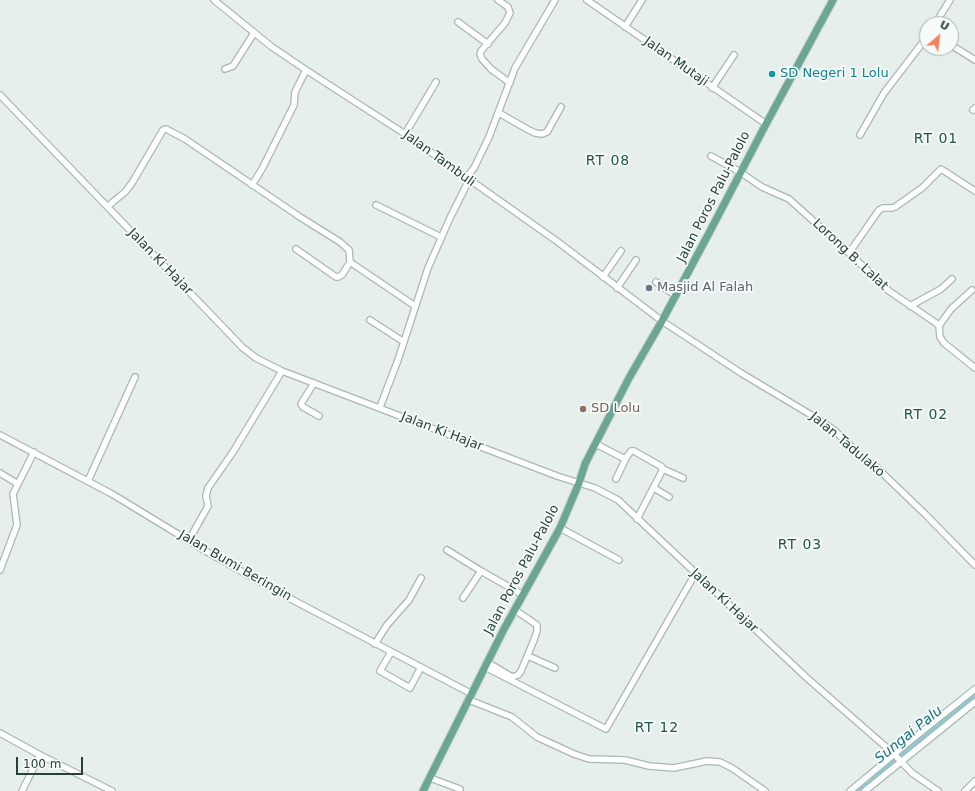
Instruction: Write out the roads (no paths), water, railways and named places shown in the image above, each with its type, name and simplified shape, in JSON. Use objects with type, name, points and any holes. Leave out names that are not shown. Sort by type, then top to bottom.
[{"type":"main road","name":"Jalan Poros Palu-Palolo","points":[[423,791],[486,665],[560,528],[579,483],[585,464],[629,378],[676,296],[740,172],[833,0]]},
{"type":"street","name":"Jalan Tambuli","points":[[214,0],[254,33],[306,70],[405,134],[558,242],[662,321]]},
{"type":"street","points":[[498,0],[508,7],[510,13],[505,23],[480,54],[482,59],[493,72],[510,83]]},
{"type":"street","points":[[380,408],[404,342],[428,268],[441,237],[467,179],[482,152],[499,113],[515,68],[555,0]]},
{"type":"street","name":"Jalan Mutaji","points":[[587,0],[670,56],[712,88],[766,124]]},
{"type":"street","points":[[626,27],[642,0]]},
{"type":"street","points":[[940,16],[950,0]]},
{"type":"street","points":[[458,22],[488,44]]},
{"type":"street","points":[[225,69],[233,66],[254,33]]},
{"type":"street","points":[[860,136],[884,93],[919,47]]},
{"type":"street","points":[[959,49],[975,60]]},
{"type":"street","points":[[712,88],[734,55]]},
{"type":"street","points":[[252,185],[262,169],[294,105],[295,92],[306,70]]},
{"type":"street","points":[[405,134],[436,82]]},
{"type":"street","name":"Jalan Ki Hajar","points":[[0,95],[242,347],[260,361],[282,371],[557,476],[599,490],[616,499],[810,681],[916,776],[938,791]]},
{"type":"street","points":[[499,113],[527,130],[542,134],[547,132],[561,107]]},
{"type":"street","points":[[108,206],[125,192],[134,182],[164,129],[185,139],[347,247],[350,252],[350,262],[342,275],[336,277],[296,249]]},
{"type":"street","name":"Lorong B. Lalat","points":[[711,156],[740,172],[762,187],[789,199],[849,253],[888,291],[932,320],[938,326]]},
{"type":"street","points":[[849,253],[879,210],[894,207],[922,188],[941,169],[975,191]]},
{"type":"street","points":[[376,205],[441,237]]},
{"type":"street","points":[[604,277],[621,251]]},
{"type":"street","points":[[617,288],[636,260]]},
{"type":"street","points":[[350,262],[415,306]]},
{"type":"street","points":[[910,306],[941,289],[952,279]]},
{"type":"street","points":[[656,282],[676,296]]},
{"type":"street","points":[[972,290],[951,309],[938,326],[940,337],[944,343],[975,368]]},
{"type":"street","points":[[370,320],[404,342]]},
{"type":"street","name":"Jalan Tadulako","points":[[662,321],[834,430],[910,499],[975,565]]},
{"type":"street","points":[[189,540],[208,506],[206,496],[208,488],[233,452],[282,371]]},
{"type":"street","points":[[88,481],[135,377]]},
{"type":"street","points":[[314,383],[301,404],[319,416]]},
{"type":"street","name":"Jalan Bumi Beringin","points":[[0,435],[88,481],[289,598],[421,667],[470,697],[512,717],[536,737],[589,759],[625,760],[649,766],[674,768],[708,761],[720,762],[732,768],[765,791]]},
{"type":"street","points":[[596,444],[622,458],[626,458]]},
{"type":"street","points":[[616,479],[626,458],[633,450],[663,469],[683,478]]},
{"type":"street","points":[[0,570],[17,525],[13,494],[34,452]]},
{"type":"street","points":[[637,519],[663,469]]},
{"type":"street","points":[[0,473],[18,484]]},
{"type":"street","points":[[654,488],[669,497]]},
{"type":"street","points":[[560,528],[619,560]]},
{"type":"street","points":[[447,550],[481,572],[523,595]]},
{"type":"street","points":[[464,598],[481,572]]},
{"type":"street","points":[[486,665],[606,729],[695,574]]},
{"type":"street","points":[[376,644],[387,625],[409,600],[421,578]]},
{"type":"street","points":[[486,665],[514,677],[519,674],[528,656],[537,631],[537,625],[515,610]]},
{"type":"street","points":[[391,652],[380,671],[410,688],[421,667]]},
{"type":"street","points":[[528,656],[555,668]]},
{"type":"street","points":[[865,791],[897,758],[975,689]]},
{"type":"street","points":[[850,791],[975,702]]},
{"type":"street","points":[[970,707],[975,711]]},
{"type":"street","points":[[0,733],[112,791]]},
{"type":"street","points":[[22,791],[40,755]]},
{"type":"street","points":[[430,778],[460,789]]},
{"type":"street","points":[[964,791],[975,781]]},
{"type":"waterway","name":"Sungai Palu","points":[[856,791],[975,695]]},
{"type":"place","name":"SD Negeri 1 Lolu","points":[[772,74]]},
{"type":"place","name":"Masjid Al Falah","points":[[649,288]]},
{"type":"place","name":"SD Lolu","points":[[583,409]]},
{"type":"district","name":"RT 01","points":[[936,139]]},
{"type":"district","name":"RT 08","points":[[608,161]]},
{"type":"district","name":"RT 02","points":[[926,415]]},
{"type":"district","name":"RT 03","points":[[800,545]]},
{"type":"district","name":"RT 12","points":[[657,728]]}]
